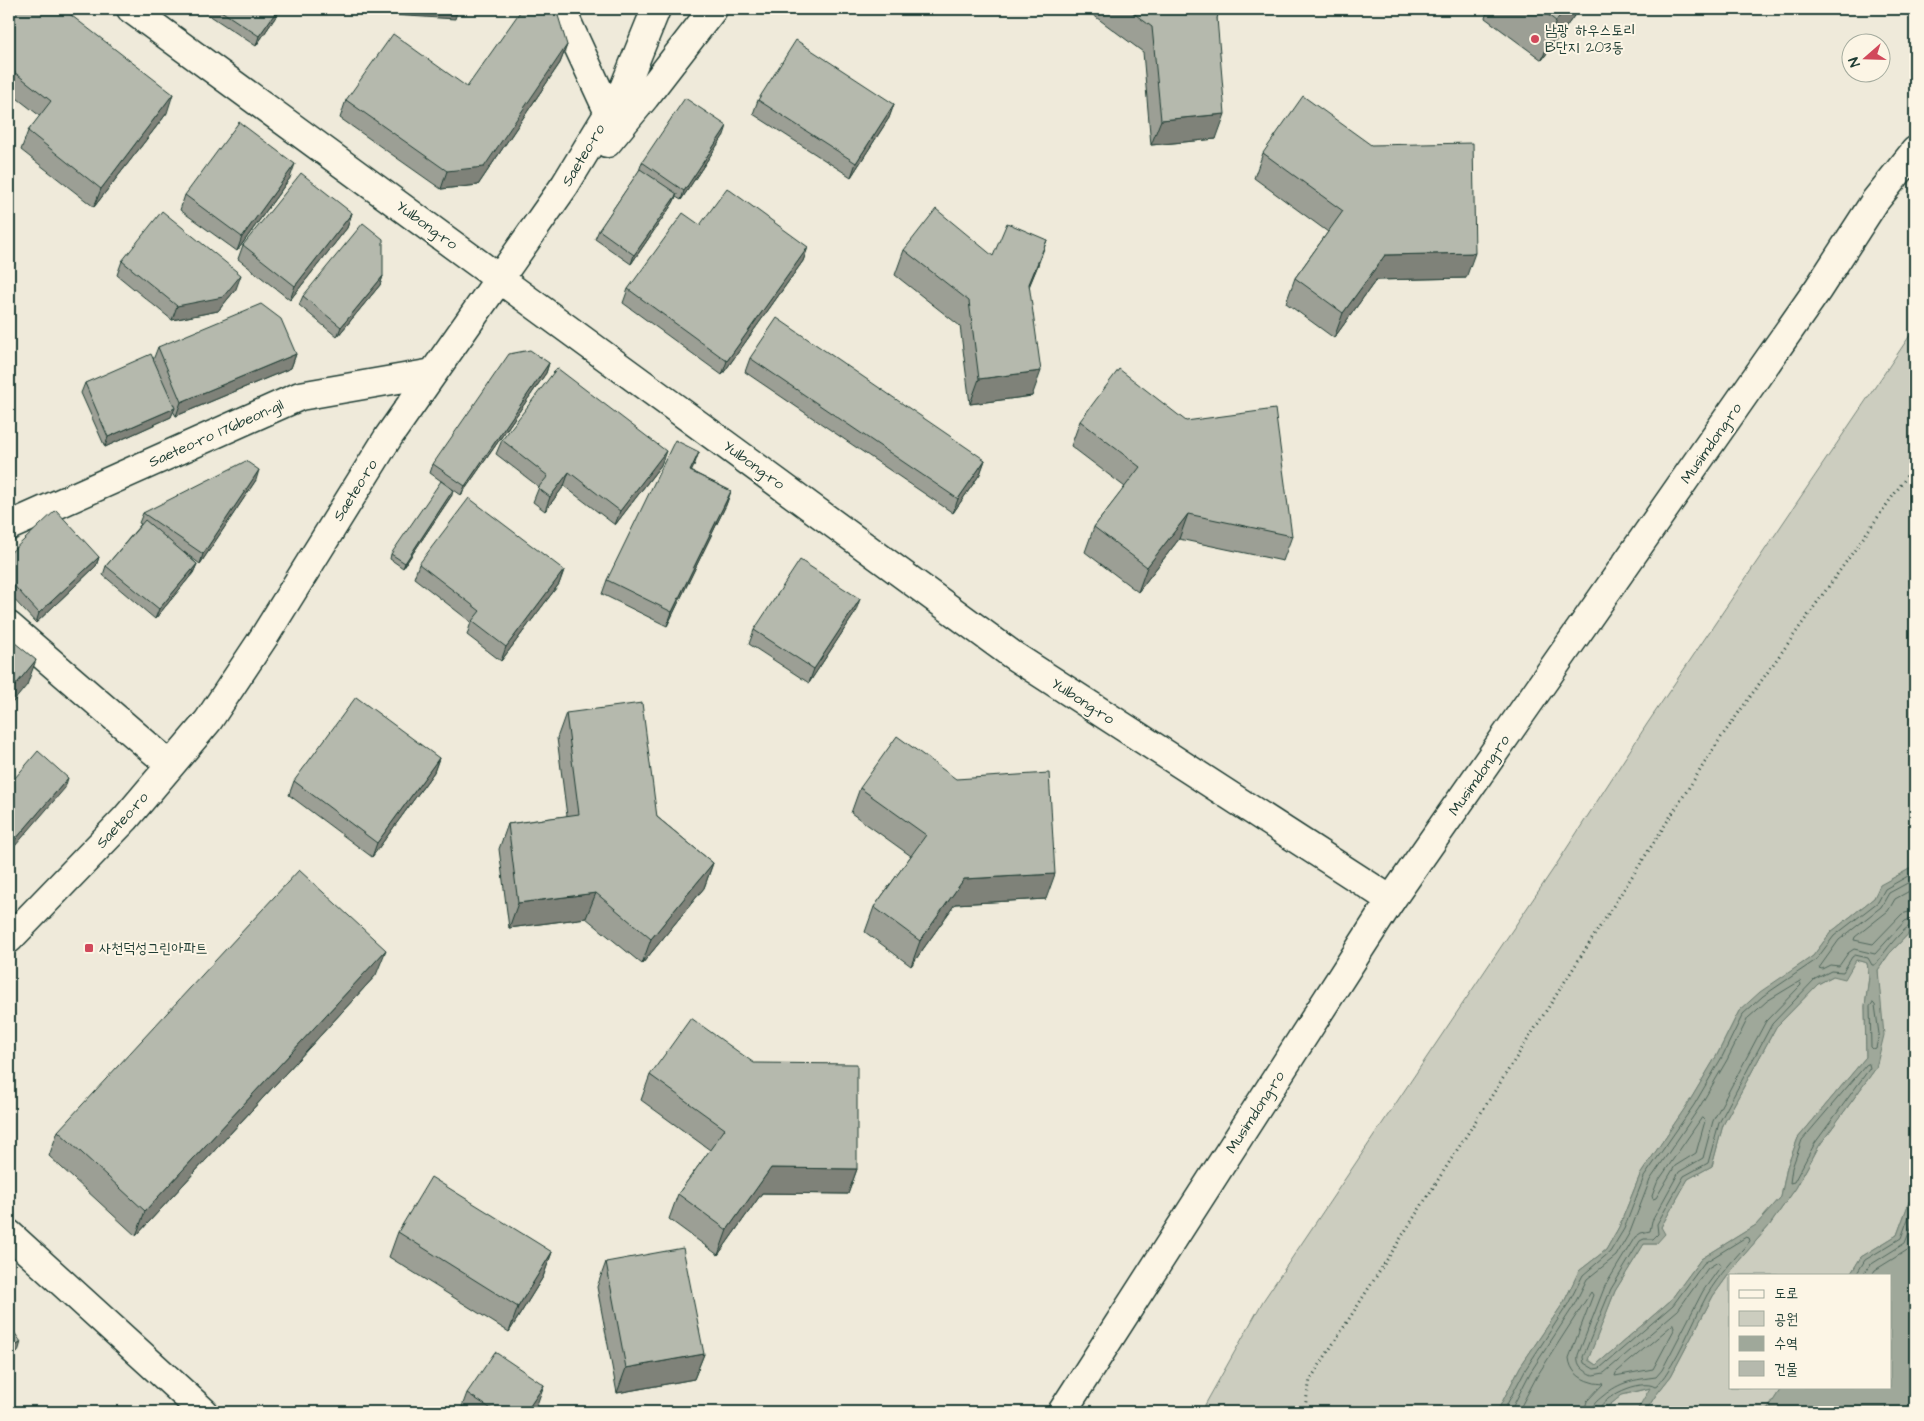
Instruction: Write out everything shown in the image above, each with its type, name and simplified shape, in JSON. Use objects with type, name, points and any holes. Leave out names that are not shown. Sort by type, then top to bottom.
[{"type":"street","name":"Yulbong-ro","points":[[131,9],[1014,656],[1391,900]]},
{"type":"street","points":[[561,9],[608,113]]},
{"type":"street","name":"Saeteo-ro","points":[[9,939],[126,818],[208,721],[264,637],[389,436],[565,185],[624,88],[656,9]]},
{"type":"street","points":[[537,226],[645,97],[712,9]]},
{"type":"street","name":"Musimdong-ro","points":[[1062,1412],[1391,900],[1818,289],[1875,201],[1915,150]]},
{"type":"street","name":"Saeteo-ro 176beon-gil","points":[[9,526],[300,396],[433,373]]},
{"type":"street","points":[[9,626],[170,765]]},
{"type":"street","points":[[9,1234],[204,1412]]},
{"type":"path","points":[[1304,1412],[1310,1380],[1720,740],[1905,479],[1915,460]]},
{"type":"green space","points":[[1915,328],[1915,866],[1881,885],[1874,898],[1831,932],[1813,956],[1739,1011],[1717,1055],[1689,1102],[1640,1175],[1619,1227],[1606,1250],[1579,1271],[1564,1302],[1520,1367],[1497,1412],[1201,1412],[1263,1301],[1556,865],[1647,724]]},
{"type":"green space","points":[[1915,927],[1915,1186],[1897,1235],[1861,1257],[1851,1274],[1729,1274],[1769,1226],[1796,1188],[1819,1146],[1876,1068],[1879,996],[1878,970],[1889,954]]},
{"type":"green space","points":[[1856,960],[1867,963],[1869,977],[1865,1006],[1866,1057],[1798,1138],[1787,1167],[1781,1197],[1756,1225],[1701,1259],[1670,1301],[1596,1365],[1588,1359],[1615,1291],[1644,1244],[1656,1244],[1661,1227],[1688,1179],[1712,1166],[1723,1125],[1776,1027],[1818,984]]},
{"type":"green space","points":[[1729,1274],[1729,1388],[1781,1388],[1766,1412],[1645,1412],[1671,1376],[1713,1296]]},
{"type":"green space","points":[[1651,1388],[1636,1412],[1601,1412],[1622,1395]]},
{"type":"water","points":[[1915,866],[1915,927],[1889,954],[1878,970],[1884,1035],[1876,1068],[1819,1146],[1796,1188],[1769,1226],[1737,1263],[1713,1296],[1671,1376],[1645,1412],[1636,1412],[1650,1388],[1622,1395],[1601,1412],[1497,1412],[1520,1367],[1564,1302],[1579,1271],[1606,1250],[1619,1227],[1640,1175],[1689,1102],[1717,1055],[1739,1011],[1760,992],[1813,956],[1831,932],[1874,898],[1880,885]],"holes":[[[1856,960],[1867,963],[1869,977],[1865,1006],[1866,1057],[1798,1138],[1787,1167],[1781,1197],[1756,1225],[1701,1259],[1670,1301],[1596,1365],[1588,1360],[1615,1291],[1644,1244],[1656,1244],[1665,1234],[1661,1227],[1688,1179],[1712,1166],[1723,1125],[1776,1027],[1818,984],[1833,976],[1845,979]]]},
{"type":"water","points":[[1915,1186],[1915,1412],[1766,1412],[1781,1388],[1892,1388],[1892,1274],[1851,1274],[1861,1257],[1897,1235]]},
{"type":"building","points":[[9,9],[63,9],[173,94],[101,189],[28,131],[51,101],[9,68]]},
{"type":"building","points":[[218,9],[278,9],[259,36]]},
{"type":"building","points":[[522,9],[556,9],[567,45],[484,167],[447,171],[346,100],[393,34],[467,87]]},
{"type":"building","points":[[1128,9],[1220,9],[1217,18],[1225,114],[1161,120],[1152,27]]},
{"type":"building","points":[[1540,9],[1565,9],[1556,21]]},
{"type":"building","points":[[796,40],[894,104],[856,163],[758,100]]},
{"type":"building","points":[[1303,96],[1371,145],[1473,143],[1475,253],[1385,255],[1343,313],[1295,278],[1343,211],[1263,153]]},
{"type":"building","points":[[685,98],[727,126],[684,191],[642,162]]},
{"type":"building","points":[[239,122],[295,164],[242,237],[185,195]]},
{"type":"building","points":[[640,169],[677,194],[634,255],[599,230]]},
{"type":"building","points":[[301,173],[352,213],[295,286],[243,245]]},
{"type":"building","points":[[727,188],[808,247],[727,361],[628,289],[683,213],[700,225]]},
{"type":"building","points":[[936,209],[993,256],[1007,223],[1047,240],[1029,284],[1041,371],[979,379],[969,301],[904,250]]},
{"type":"building","points":[[162,211],[241,275],[223,297],[177,306],[122,261]]},
{"type":"building","points":[[363,223],[383,239],[383,276],[341,327],[303,296]]},
{"type":"building","points":[[261,304],[281,319],[296,354],[181,402],[158,347]]},
{"type":"building","points":[[777,318],[985,460],[958,499],[750,358]]},
{"type":"building","points":[[530,350],[549,363],[465,486],[433,464],[509,354]]},
{"type":"building","points":[[151,354],[175,408],[108,437],[85,383]]},
{"type":"building","points":[[557,368],[666,451],[620,511],[569,472],[550,497],[538,488],[548,476],[502,440]]},
{"type":"building","points":[[1119,369],[1186,421],[1275,409],[1292,536],[1188,514],[1147,567],[1094,527],[1140,467],[1080,421]]},
{"type":"building","points":[[675,440],[699,452],[690,471],[731,491],[672,612],[607,580]]},
{"type":"building","points":[[246,461],[259,470],[203,554],[143,513]]},
{"type":"building","points":[[441,481],[453,490],[405,563],[391,554]]},
{"type":"building","points":[[9,486],[14,497],[9,499]]},
{"type":"building","points":[[469,498],[564,570],[506,647],[472,621],[480,611],[419,564]]},
{"type":"building","points":[[56,510],[99,557],[39,613],[9,580],[9,554]]},
{"type":"building","points":[[145,520],[197,564],[159,609],[106,566]]},
{"type":"building","points":[[800,560],[860,599],[814,669],[754,630]]},
{"type":"building","points":[[9,638],[36,660],[9,693]]},
{"type":"building","points":[[356,697],[439,758],[377,843],[294,781]]},
{"type":"building","points":[[642,703],[657,817],[713,863],[651,939],[596,893],[518,903],[508,824],[579,814],[566,713]]},
{"type":"building","points":[[897,736],[956,779],[1049,773],[1055,874],[964,879],[920,941],[874,907],[926,835],[860,788]]},
{"type":"building","points":[[38,751],[68,778],[9,847],[9,785]]},
{"type":"building","points":[[299,870],[386,950],[145,1211],[58,1131]]},
{"type":"building","points":[[691,1018],[754,1063],[857,1064],[857,1169],[771,1168],[727,1230],[678,1194],[725,1129],[650,1075]]},
{"type":"building","points":[[431,1177],[552,1252],[518,1307],[398,1232]]},
{"type":"building","points":[[683,1248],[704,1354],[626,1368],[606,1262]]},
{"type":"building","points":[[9,1325],[21,1342],[9,1351]]},
{"type":"building","points":[[495,1352],[544,1385],[526,1412],[496,1412],[467,1393]]},
{"type":"place","name":"남광 하우스토리 B단지 203동","points":[[1535,39]]},
{"type":"place","name":"사천덕성그린아파트","points":[[89,948]]}]
